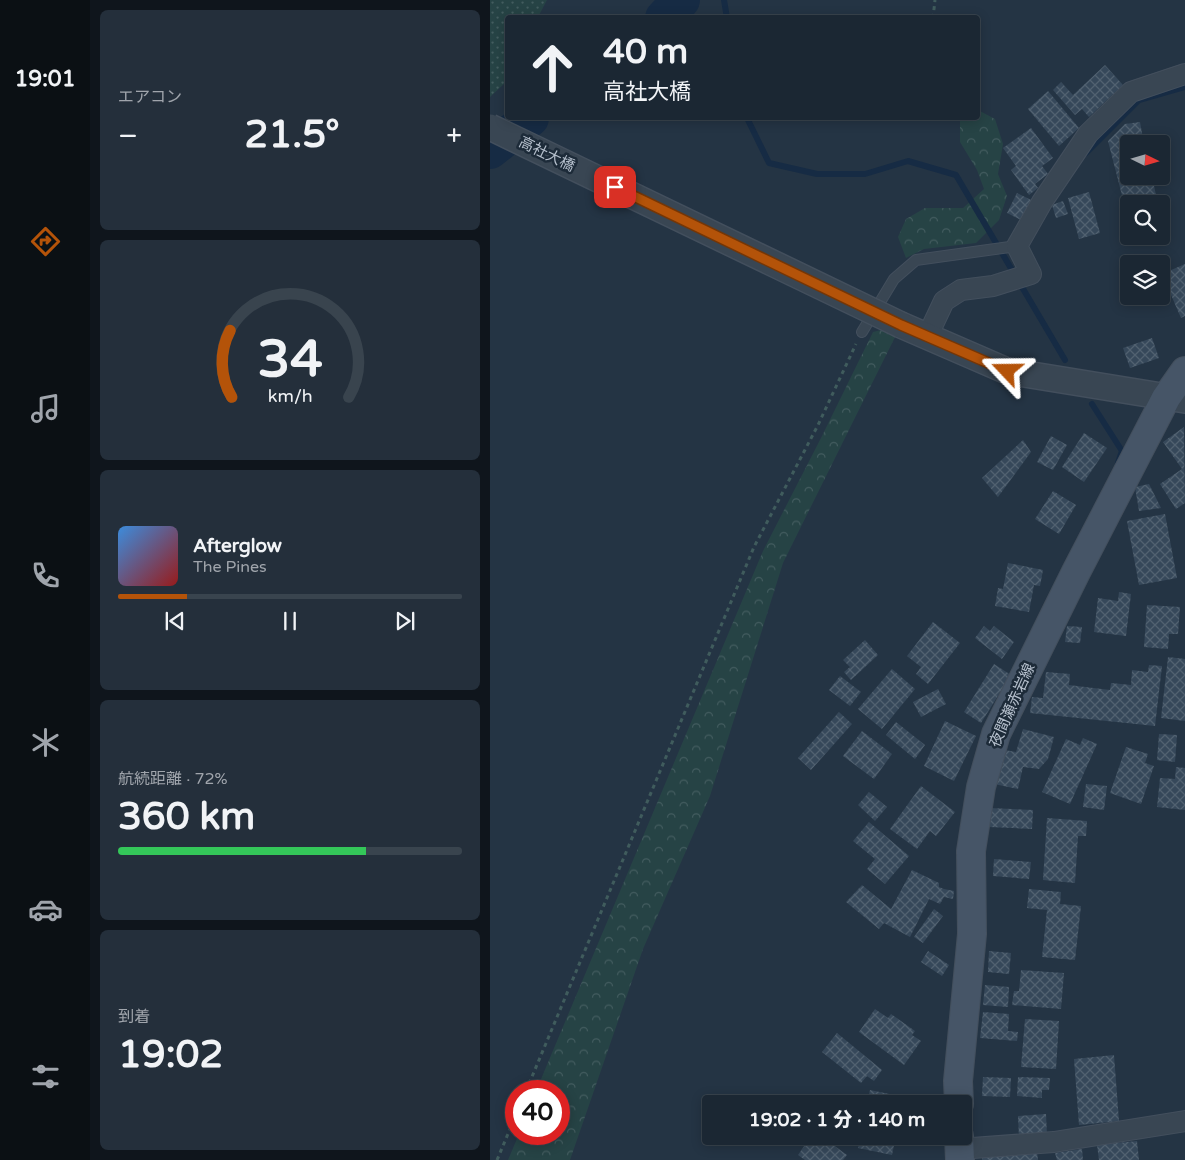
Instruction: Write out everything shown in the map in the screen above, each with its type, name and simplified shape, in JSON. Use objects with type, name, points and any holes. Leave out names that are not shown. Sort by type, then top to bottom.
[{"type":"main road","name":"夜間瀬赤岩線","points":[[958,1095],[972,934],[971,851],[981,787],[996,734],[1068,589],[1176,399],[1185,371]]},
{"type":"street","points":[[927,337],[944,301],[961,290],[993,286],[1031,274],[1017,246],[1042,202],[1088,134],[1131,92],[1185,74]]},
{"type":"street","name":"高社大橋","points":[[490,126],[901,325],[1007,371],[1176,399]]},
{"type":"street","points":[[959,1148],[1054,1142],[1185,1121]]},
{"type":"lane","points":[[862,332],[894,279],[916,260],[1017,246]]},
{"type":"path","points":[[933,15],[935,0]]},
{"type":"path","points":[[531,1080],[754,547],[818,425],[862,332]]},
{"type":"path","points":[[497,1160],[505,1141]]},
{"type":"green space","points":[[490,0],[547,0],[539,15],[505,15],[505,83],[490,97]]},
{"type":"green space","points":[[980,111],[995,119],[1003,144],[998,174],[1007,196],[999,220],[976,243],[924,249],[906,258],[898,237],[906,219],[925,208],[963,208],[984,189],[977,170],[960,142],[960,120],[980,120]]},
{"type":"green space","points":[[901,325],[783,563],[710,796],[643,949],[570,1160],[508,1160],[514,1145],[570,1145],[570,1080],[541,1080],[763,551],[873,332]]},
{"type":"building","points":[[1105,65],[1123,85],[1089,117],[1082,109],[1075,115],[1053,90],[1061,82],[1073,95]]},
{"type":"building","points":[[1048,91],[1079,128],[1059,146],[1028,109]]},
{"type":"building","points":[[1140,122],[1142,135],[1120,135],[1120,185],[1154,185],[1156,195],[1122,195],[1108,141],[1125,124]]},
{"type":"building","points":[[1031,128],[1053,158],[1042,166],[1048,174],[1035,184],[1038,188],[1029,195],[1011,170],[1016,166],[1003,148]]},
{"type":"building","points":[[1089,192],[1100,233],[1079,239],[1068,198]]},
{"type":"building","points":[[1017,193],[1031,200],[1021,220],[1007,213]]},
{"type":"building","points":[[1063,201],[1068,214],[1056,218],[1052,205]]},
{"type":"building","points":[[1185,264],[1185,316],[1181,318],[1170,293],[1170,271]]},
{"type":"building","points":[[1152,338],[1159,358],[1130,368],[1123,348]]},
{"type":"building","points":[[1184,427],[1185,503],[1176,509],[1160,484],[1182,469],[1163,442]]},
{"type":"building","points":[[1084,433],[1107,448],[1084,482],[1062,467]]},
{"type":"building","points":[[1051,436],[1067,445],[1053,470],[1037,462]]},
{"type":"building","points":[[1023,440],[1031,452],[998,497],[982,478]]},
{"type":"building","points":[[1149,484],[1161,508],[1139,511],[1135,487]]},
{"type":"building","points":[[1053,491],[1076,505],[1059,534],[1035,519]]},
{"type":"building","points":[[1165,514],[1177,578],[1139,585],[1127,521]]},
{"type":"building","points":[[1008,563],[1043,570],[1040,586],[1034,585],[1029,612],[995,606],[998,588],[1003,589]]},
{"type":"building","points":[[1119,592],[1131,594],[1126,636],[1094,632],[1098,598],[1118,601]]},
{"type":"building","points":[[1147,605],[1180,607],[1178,634],[1169,634],[1168,649],[1144,647]]},
{"type":"building","points":[[933,622],[960,643],[928,684],[916,674],[921,667],[907,656]]},
{"type":"building","points":[[984,626],[990,631],[994,626],[1014,642],[1002,659],[975,638]]},
{"type":"building","points":[[1067,626],[1082,627],[1080,643],[1065,642]]},
{"type":"building","points":[[865,640],[878,655],[851,680],[844,672],[850,667],[843,660]]},
{"type":"building","points":[[1168,657],[1185,659],[1185,721],[1161,718]]},
{"type":"building","points":[[994,664],[1011,675],[981,723],[964,712]]},
{"type":"building","points":[[1149,665],[1162,666],[1155,726],[1030,713],[1032,697],[1043,698],[1046,672],[1070,674],[1069,685],[1110,690],[1111,683],[1131,685],[1132,670],[1148,672]]},
{"type":"building","points":[[892,669],[915,689],[882,729],[858,709]]},
{"type":"building","points":[[840,676],[861,692],[850,706],[829,690]]},
{"type":"building","points":[[938,689],[946,704],[921,717],[913,702]]},
{"type":"building","points":[[839,712],[852,724],[811,770],[798,758]]},
{"type":"building","points":[[945,721],[976,736],[954,781],[924,766]]},
{"type":"building","points":[[896,722],[925,745],[915,759],[886,735]]},
{"type":"building","points":[[1023,729],[1054,737],[1048,759],[1039,769],[1023,767],[1018,789],[994,784],[1005,750],[1016,752]]},
{"type":"building","points":[[862,731],[892,754],[874,779],[843,756]]},
{"type":"building","points":[[1159,734],[1177,735],[1175,762],[1157,760]]},
{"type":"building","points":[[1083,738],[1097,744],[1070,804],[1042,792],[1066,739],[1080,745]]},
{"type":"building","points":[[1126,747],[1148,754],[1145,763],[1154,766],[1141,804],[1110,793]]},
{"type":"building","points":[[1176,767],[1185,768],[1185,810],[1157,807],[1160,778],[1175,779]]},
{"type":"building","points":[[1086,784],[1107,786],[1104,810],[1083,807]]},
{"type":"building","points":[[921,786],[955,812],[936,836],[930,831],[917,849],[890,829]]},
{"type":"building","points":[[869,792],[887,807],[875,821],[858,805]]},
{"type":"building","points":[[989,808],[1033,810],[1032,829],[989,827]]},
{"type":"building","points":[[1047,818],[1087,821],[1086,836],[1078,836],[1075,883],[1043,880]]},
{"type":"building","points":[[869,822],[909,856],[885,884],[867,869],[875,859],[853,841]]},
{"type":"building","points":[[994,859],[1031,862],[1029,879],[993,876]]},
{"type":"building","points":[[912,870],[939,883],[939,887],[954,891],[953,899],[944,897],[940,904],[929,899],[910,937],[884,923],[879,929],[846,902],[862,885],[891,909]]},
{"type":"building","points":[[1029,889],[1061,892],[1060,904],[1081,906],[1075,960],[1042,957],[1047,910],[1027,908]]},
{"type":"building","points":[[934,909],[943,916],[923,943],[914,937]]},
{"type":"building","points":[[928,951],[949,965],[942,976],[921,962]]},
{"type":"building","points":[[989,951],[1011,953],[1009,974],[988,972]]},
{"type":"building","points":[[1021,970],[1064,973],[1061,1009],[1012,1005],[1014,991],[1019,991]]},
{"type":"building","points":[[985,985],[1009,987],[1008,1007],[983,1005]]},
{"type":"building","points":[[875,1009],[888,1018],[891,1014],[915,1031],[912,1035],[921,1041],[904,1065],[859,1032]]},
{"type":"building","points":[[983,1012],[1009,1014],[1008,1031],[1018,1032],[1017,1041],[980,1038]]},
{"type":"building","points":[[1025,1019],[1059,1021],[1056,1069],[1021,1067]]},
{"type":"building","points":[[837,1033],[882,1070],[874,1081],[867,1076],[861,1083],[822,1052]]},
{"type":"building","points":[[1114,1055],[1119,1121],[1079,1125],[1074,1059]]},
{"type":"building","points":[[983,1077],[1011,1078],[1010,1097],[982,1096]]},
{"type":"building","points":[[1018,1077],[1050,1078],[1049,1090],[1042,1090],[1042,1098],[1017,1096]]},
{"type":"building","points":[[870,1090],[894,1095],[869,1095]]},
{"type":"building","points":[[1046,1114],[1047,1136],[1019,1137],[1018,1116]]},
{"type":"building","points":[[1137,1141],[1139,1160],[1099,1160],[1097,1145]]},
{"type":"building","points":[[805,1145],[833,1145],[847,1155],[843,1160],[805,1160],[798,1155]]},
{"type":"building","points":[[859,1145],[894,1145],[892,1155],[858,1148]]},
{"type":"building","points":[[1082,1149],[1083,1160],[1057,1160],[1055,1153]]},
{"type":"building","points":[[1037,1152],[1038,1160],[982,1160],[982,1158]]},
{"type":"waterway","points":[[667,15],[681,0]]},
{"type":"waterway","points":[[724,0],[726,15]]},
{"type":"waterway","points":[[1086,153],[1139,100],[1185,87]]},
{"type":"waterway","points":[[490,150],[528,120]]},
{"type":"waterway","points":[[748,120],[769,163],[817,174],[865,174],[908,161],[956,175],[1065,360]]},
{"type":"waterway","points":[[1092,404],[1122,451],[1118,463]]},
{"type":"route","points":[[615,187],[901,325],[1007,371]]}]
